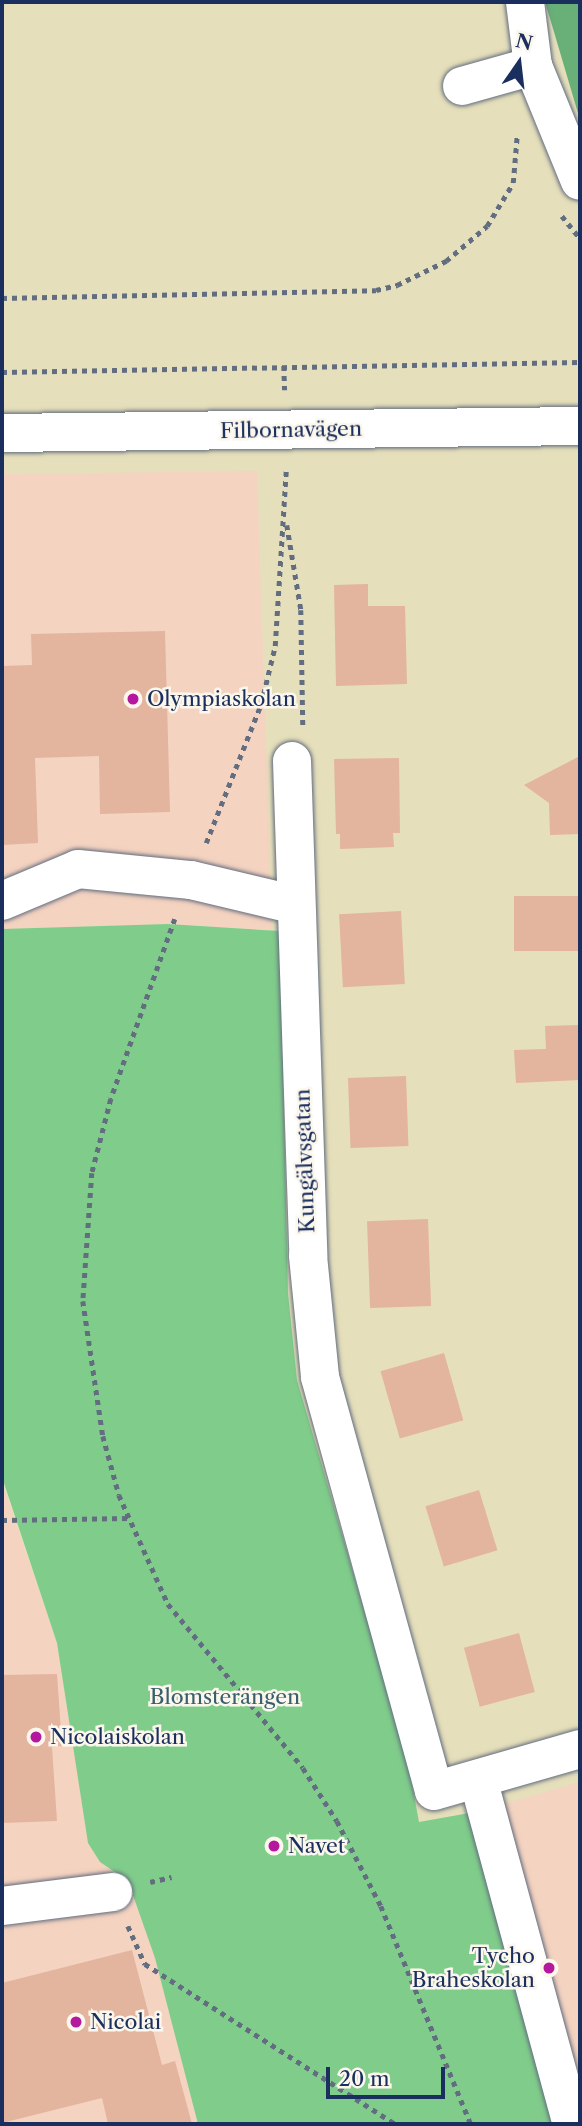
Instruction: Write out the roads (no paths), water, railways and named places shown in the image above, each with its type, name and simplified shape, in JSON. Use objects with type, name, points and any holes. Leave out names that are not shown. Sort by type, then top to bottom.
[{"type":"street","points":[[525,2],[533,65],[580,181]]},
{"type":"street","points":[[462,86],[533,65]]},
{"type":"street","name":"Filbornavägen","points":[[2,433],[580,426]]},
{"type":"street","name":"Kungälvsgatan","points":[[292,761],[308,1256],[320,1377],[434,1791],[478,1779]]},
{"type":"street","points":[[2,901],[78,869],[191,880],[296,905]]},
{"type":"street","points":[[572,2124],[478,1779],[580,1749]]},
{"type":"street","points":[[2,1906],[113,1892]]},
{"type":"place","name":"Olympiaskolan","points":[[133,699]]},
{"type":"place","name":"Nicolaiskolan","points":[[36,1737]]},
{"type":"place","name":"Navet","points":[[274,1846]]},
{"type":"place","name":"Tycho Braheskolan","points":[[549,1968]]},
{"type":"place","name":"Nicolai","points":[[76,2022]]},
{"type":"park label","name":"Blomsterängen","points":[[225,1697]]}]
